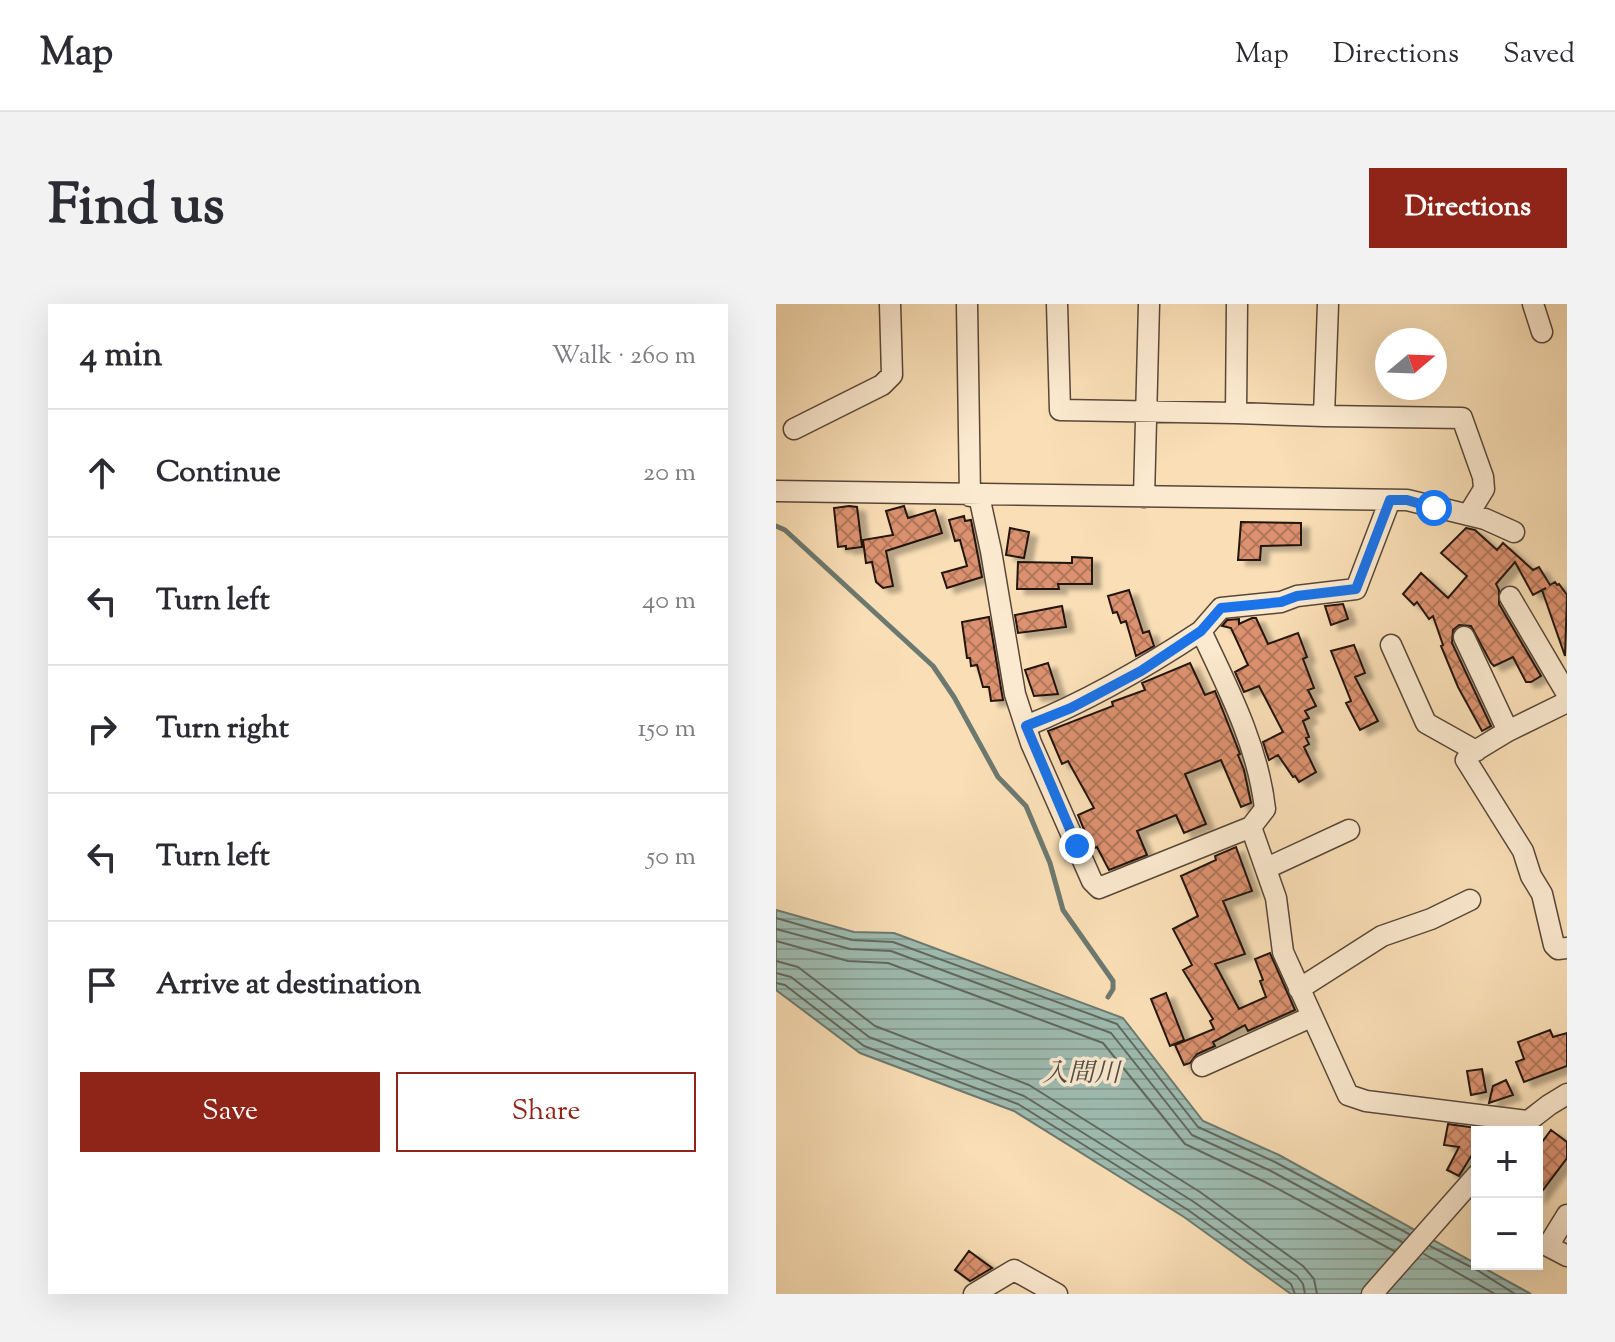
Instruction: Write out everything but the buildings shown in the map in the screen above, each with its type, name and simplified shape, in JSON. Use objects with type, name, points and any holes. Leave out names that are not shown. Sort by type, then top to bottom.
[{"type":"street","points":[[794,429],[882,385],[892,375],[890,304]]},
{"type":"street","points":[[967,304],[975,496],[1015,694],[1092,881],[1099,888],[1251,827],[1265,809],[1260,778],[1237,708],[1201,631]]},
{"type":"street","points":[[1057,304],[1060,410],[1462,418],[1483,477],[1484,489],[1468,515]]},
{"type":"street","points":[[1144,497],[1149,304]]},
{"type":"street","points":[[1236,413],[1237,304]]},
{"type":"street","points":[[1324,416],[1328,304]]},
{"type":"street","points":[[1533,304],[1542,332]]},
{"type":"street","points":[[776,491],[1407,500],[1485,519],[1514,532]]},
{"type":"street","points":[[1026,726],[1071,708],[1141,671],[1201,631],[1221,608],[1281,602],[1297,596],[1356,589],[1390,500]]},
{"type":"street","points":[[1510,597],[1567,694]]},
{"type":"street","points":[[1464,637],[1508,731]]},
{"type":"street","points":[[1391,645],[1426,723],[1476,751]]},
{"type":"street","points":[[1567,702],[1508,731],[1470,754],[1466,760],[1523,851],[1531,876],[1542,894],[1554,945],[1558,949],[1567,948]]},
{"type":"street","points":[[1251,827],[1276,898],[1283,952],[1348,1095],[1366,1101],[1521,1126],[1567,1094]]},
{"type":"street","points":[[1267,868],[1349,830]]},
{"type":"street","points":[[1299,989],[1382,936],[1431,919],[1470,900]]},
{"type":"street","points":[[1202,1066],[1311,1017]]},
{"type":"street","points":[[1372,1294],[1471,1182]]},
{"type":"street","points":[[1567,1215],[1548,1246],[1567,1256]]},
{"type":"street","points":[[974,1294],[1014,1270],[1057,1294]]},
{"type":"water","name":"入間川","points":[[776,910],[854,932],[894,933],[1123,1018],[1203,1121],[1279,1155],[1471,1261],[1471,1270],[1487,1270],[1531,1294],[1291,1294],[1184,1217],[1014,1111],[860,1053],[776,990]]},
{"type":"waterway","points":[[776,526],[785,530],[933,666],[954,697],[998,777],[1026,806],[1050,863],[1063,910],[1113,981],[1108,997]]},
{"type":"route","points":[[1077,846],[1026,726],[1071,708],[1141,671],[1201,631],[1221,608],[1281,602],[1297,596],[1356,589],[1390,500],[1407,500],[1434,508]]}]
